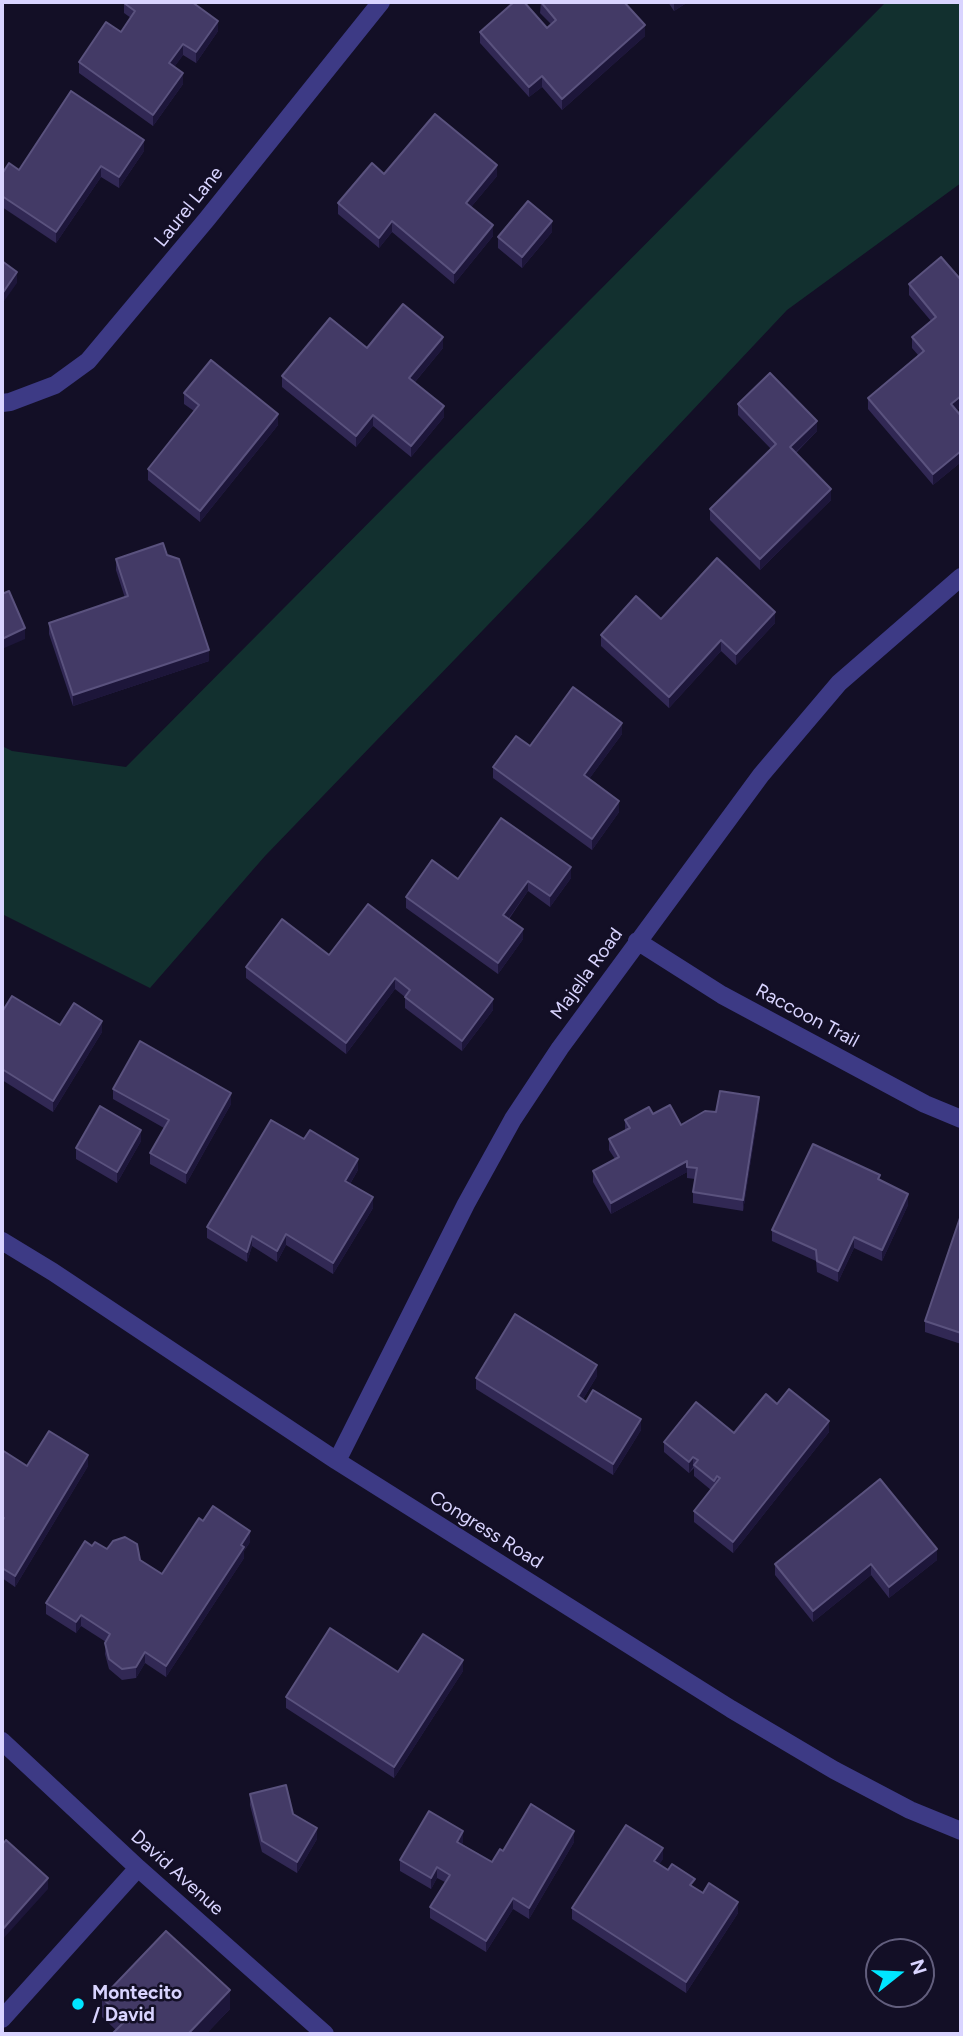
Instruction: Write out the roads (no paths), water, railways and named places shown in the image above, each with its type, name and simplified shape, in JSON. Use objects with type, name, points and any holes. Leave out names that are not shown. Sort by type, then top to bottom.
[{"type":"street","name":"Laurel Lane","points":[[2,403],[55,385],[88,361],[207,219],[381,2]]},
{"type":"street","name":"Majella Road","points":[[337,1461],[466,1204],[513,1119],[637,942],[761,775],[839,683],[961,577]]},
{"type":"street","name":"Raccoon Trail","points":[[637,942],[722,995],[925,1104],[961,1119]]},
{"type":"street","name":"Congress Road","points":[[2,1241],[337,1461],[731,1709],[834,1770],[909,1810],[961,1831]]},
{"type":"street","name":"David Avenue","points":[[2,1741],[138,1868],[325,2034]]},
{"type":"street","points":[[2,2019],[138,1868]]},
{"type":"place","name":"Montecito / David","points":[[78,2004]]}]
